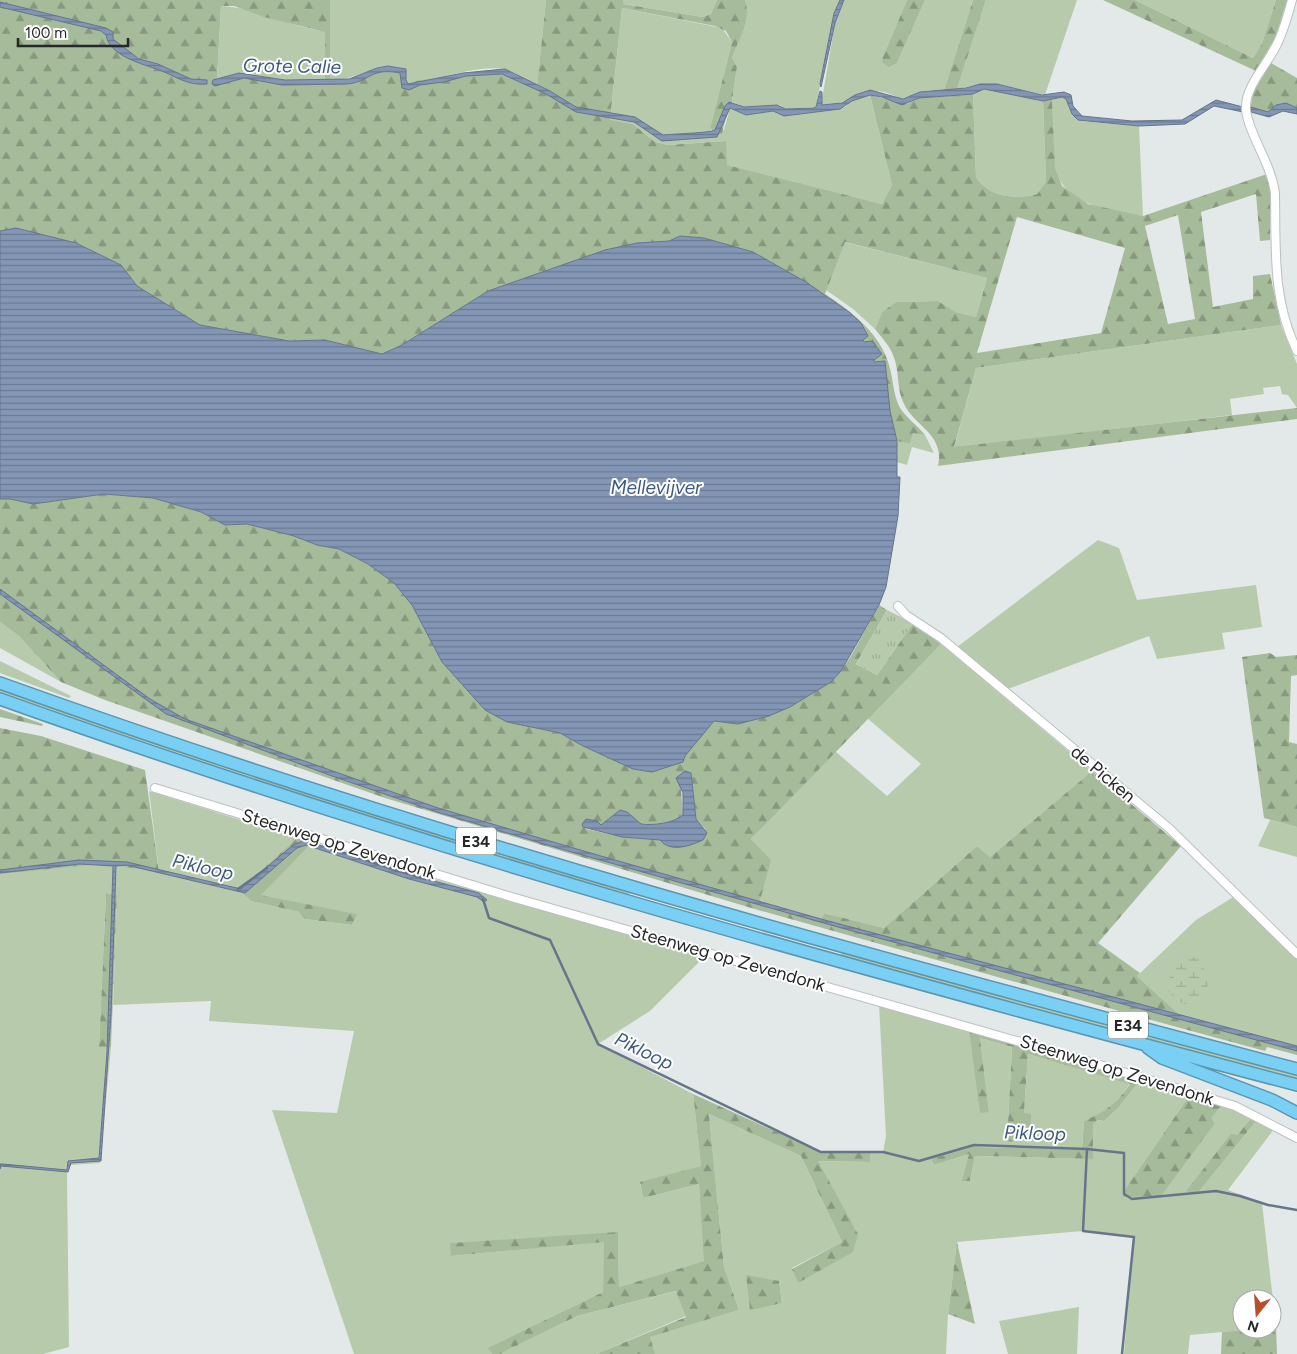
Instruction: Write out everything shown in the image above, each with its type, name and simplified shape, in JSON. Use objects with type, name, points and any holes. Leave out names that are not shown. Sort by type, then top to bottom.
[{"type":"highway","name":"E34","points":[[0,683],[356,804],[570,869],[808,938],[1297,1069]]},
{"type":"highway","name":"E34","points":[[0,699],[205,770],[488,860],[805,952],[1297,1085]]},
{"type":"highway","points":[[1142,1044],[1162,1058],[1262,1096],[1297,1113]]},
{"type":"street","points":[[1292,0],[1280,39],[1250,91],[1246,107],[1248,118],[1272,177],[1278,296],[1288,332],[1297,352]]},
{"type":"street","name":"de Picken","points":[[898,606],[906,615],[941,638],[1170,829],[1297,954]]},
{"type":"street","name":"Steenweg op Zevendonk","points":[[155,788],[508,896],[889,1003],[1115,1069],[1235,1106],[1262,1118],[1297,1138]]},
{"type":"green space","points":[[0,0],[330,0],[330,79],[349,79],[383,67],[406,69],[406,82],[411,84],[416,81],[498,69],[510,72],[537,86],[546,0],[623,0],[623,4],[703,17],[711,14],[717,0],[745,0],[747,8],[746,23],[732,58],[737,67],[731,108],[728,111],[722,133],[717,135],[710,128],[732,42],[726,31],[715,26],[622,8],[610,120],[633,124],[655,142],[668,145],[726,141],[727,165],[882,204],[892,185],[870,95],[907,104],[919,98],[973,94],[976,177],[981,184],[995,193],[1012,197],[1037,194],[1046,182],[1043,101],[1052,99],[1055,168],[1062,186],[1088,204],[1143,216],[1267,174],[1270,191],[1270,240],[1260,241],[1256,194],[1201,212],[1213,307],[1253,299],[1253,276],[1270,274],[1281,325],[976,368],[954,447],[1297,408],[1297,419],[938,466],[939,455],[937,446],[933,438],[904,404],[892,352],[875,329],[882,312],[896,302],[938,301],[956,312],[976,317],[987,278],[845,242],[825,294],[854,315],[872,333],[885,353],[899,406],[904,414],[925,435],[913,433],[910,444],[897,441],[890,411],[884,361],[874,362],[873,359],[880,355],[863,340],[849,312],[806,282],[753,252],[704,238],[680,236],[669,241],[637,243],[605,250],[488,291],[402,345],[382,354],[325,340],[289,341],[200,325],[137,286],[121,265],[76,243],[16,228],[0,231]],"holes":[[[221,6],[234,6],[264,17],[325,32],[325,79],[285,80],[239,73],[217,79]],[[1178,215],[1195,319],[1168,324],[1145,226]],[[1017,217],[1125,248],[1101,333],[977,353]]]},
{"type":"green space","points":[[330,0],[546,0],[537,87],[512,72],[492,68],[468,71],[408,84],[406,69],[383,67],[344,79],[285,80],[244,73],[217,79],[221,6],[247,10],[303,27],[330,32]]},
{"type":"green space","points":[[623,0],[717,0],[711,14],[703,17],[623,4]]},
{"type":"green space","points":[[745,0],[840,0],[834,13],[816,107],[787,109],[780,105],[744,107],[732,102],[737,67],[732,58],[746,4]]},
{"type":"green space","points":[[844,0],[907,0],[882,59],[897,63],[925,0],[973,0],[944,90],[915,94],[901,99],[888,93],[867,92],[842,102],[821,105],[835,23]]},
{"type":"green space","points":[[907,0],[925,0],[897,63],[889,67],[883,63],[882,59]]},
{"type":"green space","points":[[973,0],[986,0],[957,89],[944,90]]},
{"type":"green space","points":[[986,0],[1077,0],[1045,95],[997,84],[980,84],[957,89]]},
{"type":"green space","points":[[1103,0],[1135,0],[1253,58],[1262,43],[1276,0],[1287,0],[1276,36],[1256,71]]},
{"type":"green space","points":[[1135,0],[1276,0],[1262,43],[1253,58]]},
{"type":"green space","points":[[622,8],[722,28],[732,42],[710,128],[712,132],[724,130],[730,108],[743,114],[773,111],[785,116],[845,107],[852,101],[870,95],[892,185],[882,204],[726,165],[726,141],[668,145],[655,142],[633,124],[610,121]]},
{"type":"green space","points":[[1271,63],[1297,78],[1297,114],[1283,111],[1269,117],[1250,112],[1253,92]]},
{"type":"green space","points":[[991,89],[1043,101],[1046,183],[1037,194],[1012,197],[995,193],[981,184],[976,177],[973,94],[980,90]]},
{"type":"green space","points":[[1062,97],[1066,99],[1072,114],[1082,121],[1139,126],[1143,216],[1104,209],[1091,204],[1069,192],[1061,182],[1053,162],[1052,99]]},
{"type":"green space","points":[[844,242],[987,278],[976,317],[956,312],[938,301],[896,302],[882,312],[875,329],[853,309],[826,290]]},
{"type":"green space","points":[[1281,325],[1297,364],[1297,408],[1288,395],[1282,394],[1280,386],[1263,388],[1264,394],[1230,399],[1232,415],[954,448],[976,368]]},
{"type":"green space","points":[[913,432],[925,435],[934,453],[912,447],[907,465],[897,462],[897,441],[910,444]]},
{"type":"green space","points":[[104,494],[153,498],[201,512],[225,525],[247,524],[294,536],[317,545],[339,549],[368,564],[394,583],[412,605],[442,662],[463,685],[507,722],[560,733],[616,761],[683,762],[685,756],[714,721],[738,724],[769,716],[790,707],[831,682],[841,671],[879,605],[887,610],[856,664],[877,675],[913,623],[941,644],[751,839],[771,860],[760,901],[821,919],[824,913],[884,928],[977,846],[990,857],[1092,771],[1181,846],[1098,943],[1140,973],[1137,976],[1181,1016],[1297,1046],[1297,1055],[1267,1047],[1265,1051],[758,910],[385,798],[105,700],[61,682],[19,636],[0,622],[0,499],[33,504]],"holes":[[[685,771],[691,773],[696,819],[705,829],[660,840],[622,837],[586,829],[586,819],[601,825],[620,810],[627,812],[640,824],[650,825],[679,818],[683,815],[681,789]]]},
{"type":"green space","points":[[1098,540],[1119,548],[1137,600],[1256,585],[1262,627],[1222,633],[1225,649],[1157,659],[1149,636],[1008,689],[957,647]]},
{"type":"green space","points":[[887,610],[913,623],[877,675],[856,664]]},
{"type":"green space","points":[[0,622],[19,636],[61,682],[0,648]]},
{"type":"green space","points":[[941,644],[1092,771],[990,857],[977,846],[884,928],[824,913],[821,919],[760,901],[770,860],[751,839],[835,751],[887,796],[921,764],[867,718]]},
{"type":"green space","points":[[1270,653],[1276,657],[1297,655],[1297,675],[1291,676],[1289,742],[1297,744],[1297,827],[1264,818],[1242,657]]},
{"type":"green space","points":[[0,661],[71,696],[69,698],[0,673]]},
{"type":"green space","points":[[0,689],[235,770],[630,893],[626,896],[320,801],[16,699],[0,693]]},
{"type":"green space","points":[[0,709],[43,724],[42,726],[0,717]]},
{"type":"green space","points":[[0,728],[41,736],[145,770],[159,872],[118,866],[89,865],[0,874]]},
{"type":"green space","points":[[149,791],[297,838],[239,890],[251,901],[299,912],[304,919],[352,925],[356,914],[260,895],[311,844],[705,956],[650,1011],[598,1044],[693,1094],[701,1166],[640,1183],[643,1198],[699,1184],[705,1261],[619,1287],[618,1233],[451,1243],[451,1256],[605,1241],[603,1292],[487,1348],[492,1354],[354,1354],[272,1110],[337,1113],[354,1031],[209,1021],[211,1001],[113,1005],[117,895],[106,893],[99,1047],[111,1047],[100,1163],[69,1165],[67,1172],[69,1347],[43,1354],[0,1354],[0,870],[91,861],[159,872]]},
{"type":"green space","points":[[1270,820],[1297,827],[1297,857],[1258,846]]},
{"type":"green space","points":[[297,838],[311,844],[261,895],[357,914],[352,925],[304,919],[299,912],[251,901],[239,890]]},
{"type":"green space","points":[[106,893],[117,895],[111,1047],[99,1047]]},
{"type":"green space","points":[[1235,896],[1297,959],[1297,1046],[1181,1016],[1137,976],[1196,920]]},
{"type":"green space","points":[[841,953],[1297,1075],[1297,1079],[840,957]]},
{"type":"green space","points":[[1186,955],[1199,959],[1210,980],[1202,1000],[1193,1007],[1175,1000],[1168,990],[1170,974],[1174,965]]},
{"type":"green space","points":[[879,1004],[969,1029],[989,1112],[980,1038],[1012,1047],[1007,1141],[1013,1130],[1035,1125],[1031,1124],[1024,1113],[1028,1054],[1130,1083],[1110,1106],[1084,1121],[1082,1149],[972,1147],[931,1159],[934,1165],[969,1154],[963,1181],[970,1181],[975,1156],[1092,1159],[1093,1124],[1098,1120],[1104,1121],[1119,1107],[1140,1080],[1189,1096],[1124,1191],[1124,1197],[1215,1122],[1210,1118],[1222,1105],[1252,1117],[1237,1135],[1197,1194],[1257,1120],[1274,1129],[1228,1190],[1262,1203],[1272,1289],[1232,1289],[1232,1331],[1190,1335],[1188,1354],[1124,1354],[1134,1237],[1083,1231],[957,1242],[948,1314],[946,1354],[655,1354],[649,1337],[739,1310],[724,1267],[709,1114],[801,1156],[842,1242],[792,1268],[798,1283],[858,1234],[817,1161],[870,1162],[871,1152],[883,1152],[886,1136]],"holes":[[[779,1281],[782,1303],[767,1305]]]},
{"type":"green space","points":[[969,1029],[1140,1080],[1119,1107],[1104,1121],[1098,1120],[1093,1124],[1093,1159],[975,1156],[970,1181],[962,1181],[969,1154],[934,1165],[931,1159],[972,1147],[1082,1149],[1084,1121],[1110,1106],[1130,1084],[1028,1054],[1024,1113],[1031,1114],[1031,1124],[1035,1125],[1033,1133],[1014,1130],[1013,1142],[1007,1141],[1012,1047],[980,1038],[989,1112],[980,1113]]},
{"type":"green space","points":[[693,1094],[821,1152],[871,1152],[870,1162],[818,1161],[858,1234],[853,1252],[798,1283],[792,1269],[842,1242],[801,1156],[709,1114],[724,1267],[739,1310],[650,1337],[655,1354],[596,1354],[686,1317],[676,1291],[577,1316],[500,1354],[492,1354],[487,1348],[603,1292],[604,1242],[451,1256],[450,1243],[618,1232],[619,1287],[704,1261],[699,1184],[643,1198],[640,1182],[701,1166]]},
{"type":"green space","points":[[1189,1096],[1222,1105],[1211,1118],[1215,1123],[1161,1196],[1123,1197],[1124,1191]]},
{"type":"green space","points":[[1252,1117],[1257,1120],[1197,1194],[1186,1191],[1231,1134],[1237,1135]]},
{"type":"green space","points":[[957,1242],[975,1324],[948,1314]]},
{"type":"green space","points":[[746,1275],[779,1281],[782,1303],[750,1310]]},
{"type":"green space","points":[[677,1291],[686,1316],[596,1354],[500,1354],[577,1316]]},
{"type":"green space","points":[[1079,1307],[1077,1354],[1008,1354],[999,1321]]},
{"type":"green space","points":[[1232,1331],[1232,1339],[1276,1339],[1277,1354],[1221,1354],[1222,1332]]},
{"type":"water","points":[[840,0],[844,0],[835,23],[821,87],[820,84],[834,13]]},
{"type":"water","points":[[0,2],[106,28],[113,32],[113,39],[139,59],[158,64],[191,79],[207,80],[207,84],[193,84],[120,54],[108,42],[106,35],[101,31],[0,7]]},
{"type":"water","points":[[388,66],[406,69],[408,84],[463,73],[505,69],[550,91],[576,107],[635,117],[663,135],[715,130],[725,106],[729,102],[744,107],[777,105],[786,109],[813,108],[816,107],[820,91],[822,92],[822,105],[842,103],[855,95],[870,90],[903,99],[920,92],[966,88],[980,84],[997,84],[1042,95],[1064,92],[1071,95],[1073,106],[1082,116],[1132,121],[1182,120],[1216,100],[1243,107],[1243,112],[1214,106],[1185,124],[1139,126],[1078,120],[1072,114],[1066,99],[1062,97],[1043,101],[984,89],[973,94],[919,98],[902,105],[882,97],[870,95],[852,101],[840,109],[784,116],[773,111],[746,115],[730,108],[717,137],[662,141],[634,122],[576,112],[546,94],[502,74],[466,76],[444,82],[420,85],[409,90],[402,88],[400,73],[390,72],[376,73],[361,81],[347,84],[282,85],[244,78],[215,86],[212,84],[213,80],[239,73],[285,80],[349,79],[377,68]]},
{"type":"water","points":[[1286,103],[1297,108],[1297,114],[1283,111],[1269,117],[1251,112],[1251,107],[1268,112],[1276,105]]},
{"type":"water","name":"Mellevijver","points":[[16,228],[76,243],[121,265],[137,286],[200,325],[289,341],[325,340],[382,354],[402,345],[488,291],[605,250],[637,243],[669,241],[680,236],[704,238],[753,252],[806,282],[849,312],[861,323],[868,336],[863,340],[864,342],[872,341],[882,354],[874,362],[885,361],[890,411],[897,441],[897,477],[900,477],[898,516],[886,587],[879,605],[841,671],[831,682],[790,707],[769,716],[738,724],[714,721],[685,756],[683,762],[652,772],[633,769],[560,733],[507,722],[485,710],[442,662],[412,605],[394,583],[368,564],[339,549],[317,545],[294,536],[247,524],[225,525],[201,512],[153,498],[104,494],[33,504],[0,499],[0,231]]},
{"type":"water","points":[[0,589],[150,699],[185,719],[438,808],[821,919],[1297,1046],[1297,1051],[845,929],[561,849],[437,812],[332,776],[166,714],[0,594]]},
{"type":"water","points":[[685,771],[691,773],[696,819],[707,833],[703,840],[686,846],[675,847],[664,844],[660,840],[622,837],[583,827],[582,824],[586,819],[597,821],[601,825],[620,810],[627,812],[641,824],[651,825],[679,818],[683,815],[683,793],[676,778]]},
{"type":"water","points":[[305,840],[396,871],[479,893],[487,900],[484,902],[477,897],[409,879],[306,845],[297,848],[245,893],[126,865],[116,866],[111,1014],[101,1161],[71,1163],[68,1172],[1,1166],[0,1169],[0,1164],[3,1164],[67,1170],[68,1161],[99,1158],[107,1052],[113,866],[80,864],[0,873],[0,870],[79,860],[127,862],[241,889],[293,845]]},
{"type":"waterway","name":"Pikloop","points":[[344,853],[425,879]]},
{"type":"waterway","name":"Pikloop","points":[[238,889],[267,868]]},
{"type":"waterway","name":"Pikloop","points":[[483,899],[489,918],[550,940],[598,1044],[821,1152],[883,1152],[919,1161],[974,1145],[1087,1149],[1124,1153],[1124,1194],[1132,1199],[1216,1191],[1268,1205],[1297,1210]]},
{"type":"waterway","points":[[1087,1149],[1083,1231],[1134,1237],[1122,1354]]},
{"type":"water label","name":"Grote Calie","points":[[292,66]]}]
